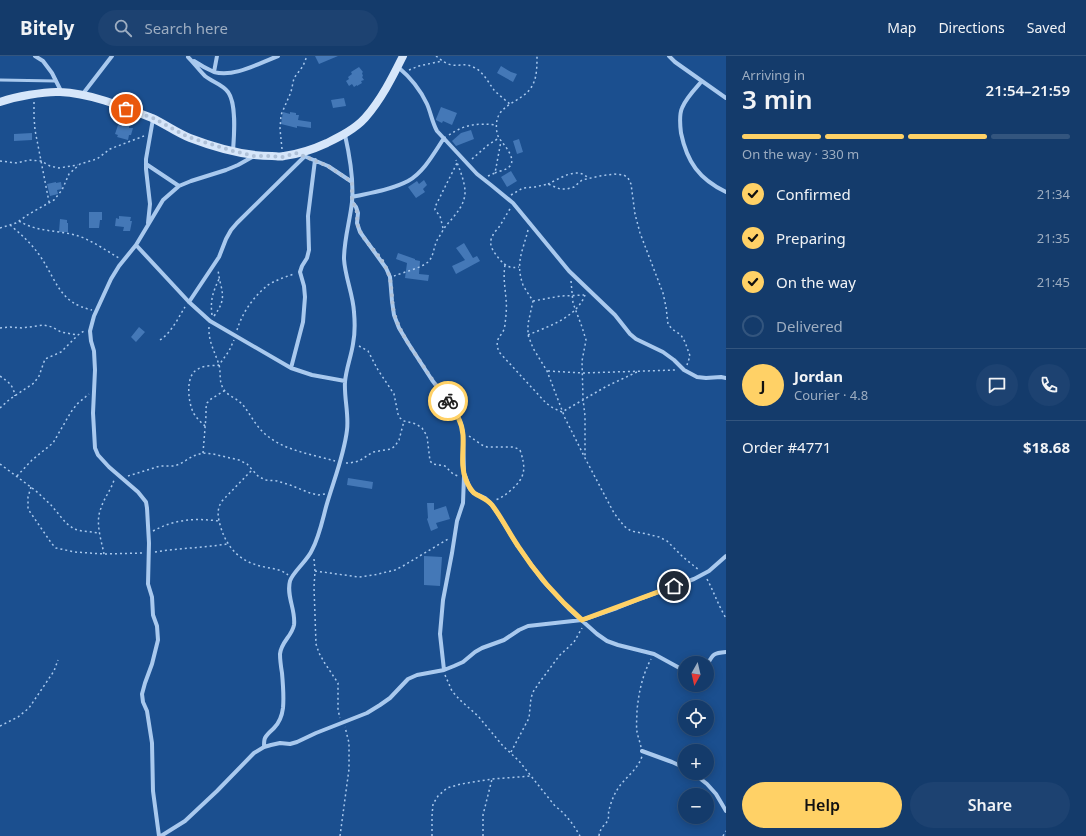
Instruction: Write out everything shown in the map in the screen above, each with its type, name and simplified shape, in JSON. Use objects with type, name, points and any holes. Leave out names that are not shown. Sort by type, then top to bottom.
[{"type":"street","points":[[35,56],[44,58],[62,92]]},
{"type":"street","points":[[81,95],[112,56]]},
{"type":"street","points":[[188,56],[203,67],[214,72],[233,73],[278,56]]},
{"type":"street","points":[[188,56],[206,76],[222,86],[229,93],[232,102],[235,130],[233,151]]},
{"type":"street","points":[[214,72],[217,56]]},
{"type":"street","points":[[0,102],[53,91],[81,95],[101,99],[153,118],[188,137],[233,151],[254,156],[283,157],[314,149],[345,135],[364,119],[400,69],[403,56]]},
{"type":"street","points":[[669,56],[726,98]]},
{"type":"street","points":[[400,69],[419,89],[427,105],[432,124],[437,131],[483,179],[514,203],[569,272],[615,315],[636,340],[663,352],[684,370],[697,376],[706,378],[726,378]]},
{"type":"street","points":[[702,81],[688,97],[681,109],[680,124],[683,145],[690,161],[698,172],[709,182],[726,192]]},
{"type":"street","points":[[148,226],[150,204],[146,164],[153,118]]},
{"type":"street","points":[[264,747],[266,737],[278,724],[281,718],[283,706],[283,679],[280,654],[282,646],[294,626],[294,615],[288,586],[290,578],[312,552],[319,534],[340,462],[347,429],[348,412],[345,381],[355,328],[352,296],[344,259],[352,202],[350,158],[345,135]]},
{"type":"street","points":[[352,197],[395,186],[409,180],[427,163],[444,138]]},
{"type":"street","points":[[296,153],[328,166],[352,182]]},
{"type":"street","points":[[254,156],[226,170],[180,186],[163,200],[136,245],[123,260],[111,279],[96,311],[91,327],[91,341],[94,351],[95,370],[93,412],[96,448],[102,459],[116,474],[138,492],[146,502],[147,508],[149,533],[148,584],[152,597],[153,615],[157,626],[158,640],[142,698],[151,728],[153,791],[160,836],[185,821],[218,791],[254,752],[264,747],[271,744],[290,744],[297,742],[366,713],[380,706],[390,698],[408,679],[417,675],[444,670],[463,662],[479,650],[504,640],[528,626],[583,622],[694,579],[709,571],[726,556]]},
{"type":"street","points":[[188,302],[219,257],[231,230],[304,157]]},
{"type":"street","points":[[291,368],[303,322],[305,308],[304,286],[300,272],[310,250],[308,216],[315,160]]},
{"type":"street","points":[[146,164],[180,186]]},
{"type":"street","points":[[352,202],[356,206],[358,213],[357,223],[360,232],[381,260],[390,278],[394,315],[400,328],[432,380],[456,412],[463,433],[463,503],[457,521],[443,600],[441,621],[441,647],[444,670]]},
{"type":"street","points":[[136,245],[188,302],[210,321],[291,368],[312,375],[345,381]]},
{"type":"street","points":[[464,474],[470,488],[474,493],[489,501],[517,545],[543,581],[583,622],[607,641],[654,654],[678,667]]},
{"type":"street","points":[[712,656],[714,653],[726,652]]},
{"type":"street","points":[[642,751],[678,765]]},
{"type":"street","points":[[702,780],[716,794],[726,811]]},
{"type":"lane","points":[[0,80],[56,81]]},
{"type":"path","points":[[283,157],[280,140],[281,115],[291,92],[294,78],[303,66],[307,56]]},
{"type":"path","points":[[436,56],[450,65],[469,65],[475,68],[510,104]]},
{"type":"path","points":[[483,179],[508,168],[512,164],[511,156],[497,133],[496,125],[498,115],[503,109],[524,95],[532,86],[537,69],[537,56]]},
{"type":"path","points":[[400,69],[443,61]]},
{"type":"path","points":[[34,94],[34,117],[38,147],[50,202]]},
{"type":"path","points":[[444,138],[460,128],[469,125],[496,125]]},
{"type":"path","points":[[0,161],[17,163],[30,160],[41,161],[50,166],[59,168],[97,159],[110,149],[150,134]]},
{"type":"path","points":[[467,162],[488,145],[500,139]]},
{"type":"path","points":[[495,173],[500,139]]},
{"type":"path","points":[[390,278],[419,267],[428,262],[433,256],[435,244],[456,213],[464,198],[465,189],[463,178],[455,157]]},
{"type":"path","points":[[0,228],[19,221],[54,200],[60,193],[69,174],[80,164]]},
{"type":"path","points":[[444,229],[440,216],[435,207],[457,164]]},
{"type":"path","points":[[506,198],[523,188],[548,184],[577,172],[588,178]]},
{"type":"path","points":[[547,371],[583,374],[684,370],[690,356],[681,335],[672,329],[668,324],[663,293],[640,233],[628,178],[624,175],[614,174],[588,178],[582,180],[574,187],[567,189],[560,189],[548,184]]},
{"type":"path","points":[[514,203],[498,229],[493,234],[490,241],[492,250],[505,265],[514,268],[519,267]]},
{"type":"path","points":[[19,221],[40,230],[78,236],[123,260]]},
{"type":"path","points":[[529,222],[519,267],[524,286],[533,301],[528,324],[528,336],[533,348],[547,371],[562,412],[607,500],[624,526],[631,531],[647,534],[667,542],[704,574],[726,618]]},
{"type":"path","points":[[10,225],[20,233],[44,262],[57,287],[64,295],[72,303],[85,309],[96,311]]},
{"type":"path","points":[[219,257],[219,279],[223,299],[221,307],[212,318],[212,294],[219,279]]},
{"type":"path","points":[[505,265],[503,276],[506,299],[505,326],[502,333],[497,338],[499,352],[546,403],[562,412]]},
{"type":"path","points":[[205,426],[193,413],[190,404],[189,384],[192,373],[198,368],[219,365],[229,351],[239,323],[244,314],[260,292],[276,280],[300,272]]},
{"type":"path","points":[[569,272],[572,295],[586,340],[582,361],[585,458]]},
{"type":"path","points":[[528,336],[558,322],[580,305],[585,295],[572,295],[533,301]]},
{"type":"path","points":[[160,340],[167,336],[170,332],[188,302]]},
{"type":"path","points":[[210,321],[209,338],[219,365],[221,384],[224,391],[241,403],[261,430],[279,444],[340,462],[359,462],[373,452],[391,449],[395,446],[399,440],[404,421]]},
{"type":"path","points":[[0,328],[22,328],[44,325],[61,332],[78,335]]},
{"type":"path","points":[[0,408],[34,383],[39,376],[45,359],[61,352],[78,335],[91,327]]},
{"type":"path","points":[[353,344],[368,352],[394,394],[400,418],[422,428],[427,436],[430,460],[433,464],[445,466],[453,474],[464,479]]},
{"type":"path","points":[[562,412],[607,386],[638,371]]},
{"type":"path","points":[[0,376],[10,383],[14,390],[15,396]]},
{"type":"path","points":[[17,476],[32,460],[52,443],[77,404],[94,389]]},
{"type":"path","points":[[203,454],[206,408],[208,402],[224,391]]},
{"type":"path","points":[[463,433],[487,447],[514,447],[520,450],[523,458],[523,477],[507,494],[498,499],[489,501]]},
{"type":"path","points":[[121,478],[160,466],[174,466],[193,456],[213,454],[239,460],[247,464],[258,476],[265,480],[277,481],[310,493],[318,494],[331,492]]},
{"type":"path","points":[[0,464],[31,487],[51,505],[66,523],[74,529],[100,533]]},
{"type":"path","points":[[252,470],[218,507],[219,521],[227,544],[243,560],[276,569],[288,575],[290,578]]},
{"type":"path","points":[[104,554],[98,527],[100,509],[112,488],[116,474]]},
{"type":"path","points":[[31,487],[28,497],[28,509],[56,548],[104,554],[149,553],[227,544]]},
{"type":"path","points":[[149,533],[176,521],[191,519],[219,521]]},
{"type":"path","points":[[315,571],[359,577],[390,572],[403,566],[455,535]]},
{"type":"path","points":[[312,552],[315,571],[314,587],[316,644],[324,662],[338,683],[338,710],[349,743],[349,769],[340,836]]},
{"type":"path","points":[[511,753],[529,718],[530,698],[533,692],[559,656],[577,638],[583,622]]},
{"type":"path","points":[[599,836],[601,828],[607,821],[609,808],[613,798],[641,759],[642,751],[637,731],[640,687],[647,666],[654,654]]},
{"type":"path","points":[[0,726],[18,717],[29,708],[54,671],[58,660]]},
{"type":"path","points":[[444,670],[447,682],[452,691],[478,716],[503,746],[519,761],[555,806],[569,818],[580,836]]},
{"type":"path","points":[[432,836],[432,816],[434,804],[438,796],[447,788],[492,779],[531,776]]},
{"type":"path","points":[[483,836],[483,815],[492,779]]},
{"type":"path","points":[[723,836],[726,831]]},
{"type":"building","points":[[315,56],[338,56],[319,64]]},
{"type":"building","points":[[501,66],[517,74],[513,82],[497,73]]},
{"type":"building","points":[[359,67],[363,72],[362,77],[364,80],[357,86],[354,87],[352,84],[349,86],[346,81],[349,79],[348,77],[352,74],[351,72]]},
{"type":"building","points":[[344,98],[346,106],[333,108],[331,100]]},
{"type":"building","points":[[441,107],[457,113],[452,125],[436,120]]},
{"type":"building","points":[[283,112],[290,114],[290,112],[296,113],[296,115],[299,115],[298,120],[311,122],[311,128],[297,126],[297,128],[281,124]]},
{"type":"building","points":[[122,124],[129,126],[129,128],[133,128],[128,140],[117,137],[118,135],[115,134],[118,125],[122,126]]},
{"type":"building","points":[[471,130],[474,139],[456,146],[452,141],[461,133]]},
{"type":"building","points":[[32,133],[32,140],[14,141],[14,134]]},
{"type":"building","points":[[519,139],[523,152],[517,154],[513,141]]},
{"type":"building","points":[[511,171],[517,181],[507,187],[501,177]]},
{"type":"building","points":[[424,180],[427,185],[423,189],[425,192],[416,198],[408,187],[417,181],[419,184]]},
{"type":"building","points":[[61,182],[62,189],[57,190],[58,194],[50,196],[47,184]]},
{"type":"building","points":[[89,212],[102,212],[102,220],[100,220],[99,228],[89,228]]},
{"type":"building","points":[[119,216],[131,217],[130,221],[132,221],[130,231],[123,231],[124,227],[115,226],[116,218],[119,219]]},
{"type":"building","points":[[60,219],[67,220],[68,232],[59,232]]},
{"type":"building","points":[[464,243],[473,258],[477,256],[480,261],[456,274],[452,266],[465,260],[456,248]]},
{"type":"building","points":[[398,253],[420,261],[419,274],[429,275],[428,281],[405,278],[407,263],[396,259]]},
{"type":"building","points":[[139,327],[145,332],[136,342],[131,337]]},
{"type":"building","points":[[348,478],[373,482],[372,489],[347,485]]},
{"type":"building","points":[[427,503],[434,503],[434,510],[446,506],[450,519],[436,523],[438,528],[431,531],[427,519]]},
{"type":"building","points":[[424,556],[442,557],[440,586],[424,585]]},
{"type":"way so far","points":[[126,109],[153,118],[188,137],[233,151],[254,156],[283,157],[296,153],[328,166],[352,182],[352,202],[356,206],[358,213],[357,223],[360,232],[386,268],[390,278],[394,315],[408,343],[432,380],[448,401]]},
{"type":"route","points":[[448,401],[456,412],[461,424],[463,433],[464,474],[470,488],[474,493],[489,501],[528,562],[569,609],[582,620],[674,586]]}]
